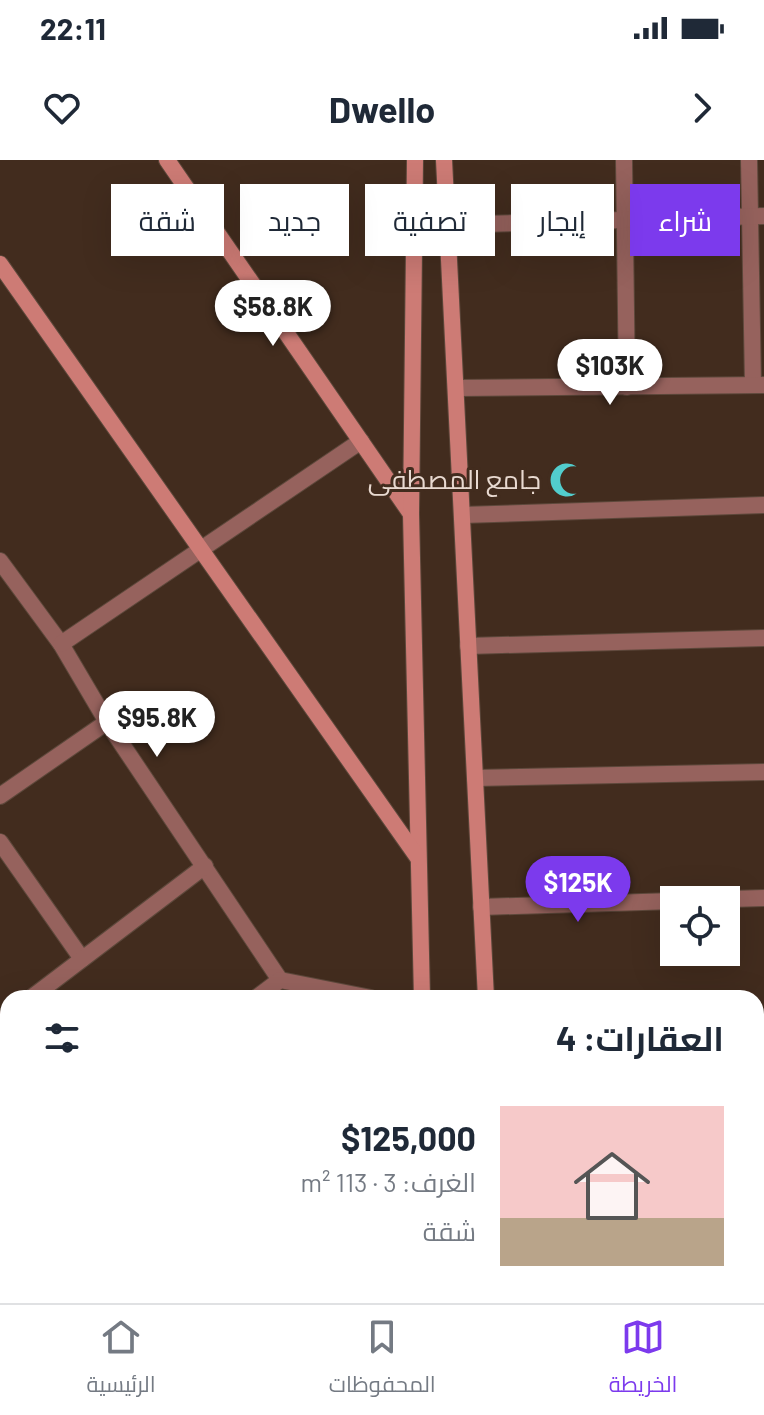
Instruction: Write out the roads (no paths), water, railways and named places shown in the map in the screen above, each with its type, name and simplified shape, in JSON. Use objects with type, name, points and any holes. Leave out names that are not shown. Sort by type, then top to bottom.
[{"type":"main road","points":[[167,160],[411,514]]},
{"type":"main road","points":[[415,160],[411,514],[422,990]]},
{"type":"main road","points":[[444,160],[445,184]]},
{"type":"main road","points":[[449,256],[486,990]]},
{"type":"main road","points":[[0,264],[419,860]]},
{"type":"street","points":[[624,160],[627,387]]},
{"type":"street","points":[[456,388],[758,385],[758,216],[749,160]]},
{"type":"street","points":[[495,224],[758,216]]},
{"type":"street","points":[[61,644],[361,441]]},
{"type":"street","points":[[462,515],[764,505]]},
{"type":"street","points":[[1,563],[61,644],[107,722],[280,980],[331,990]]},
{"type":"street","points":[[468,646],[764,638]]},
{"type":"street","points":[[0,796],[107,722]]},
{"type":"street","points":[[475,778],[764,772]]},
{"type":"street","points":[[0,842],[82,959]]},
{"type":"street","points":[[41,990],[205,866]]},
{"type":"street","points":[[740,899],[764,898]]},
{"type":"street","points":[[481,907],[660,901]]},
{"type":"street","points":[[267,990],[280,980]]},
{"type":"place","name":"جامع المصطفى","points":[[567,480]]}]
